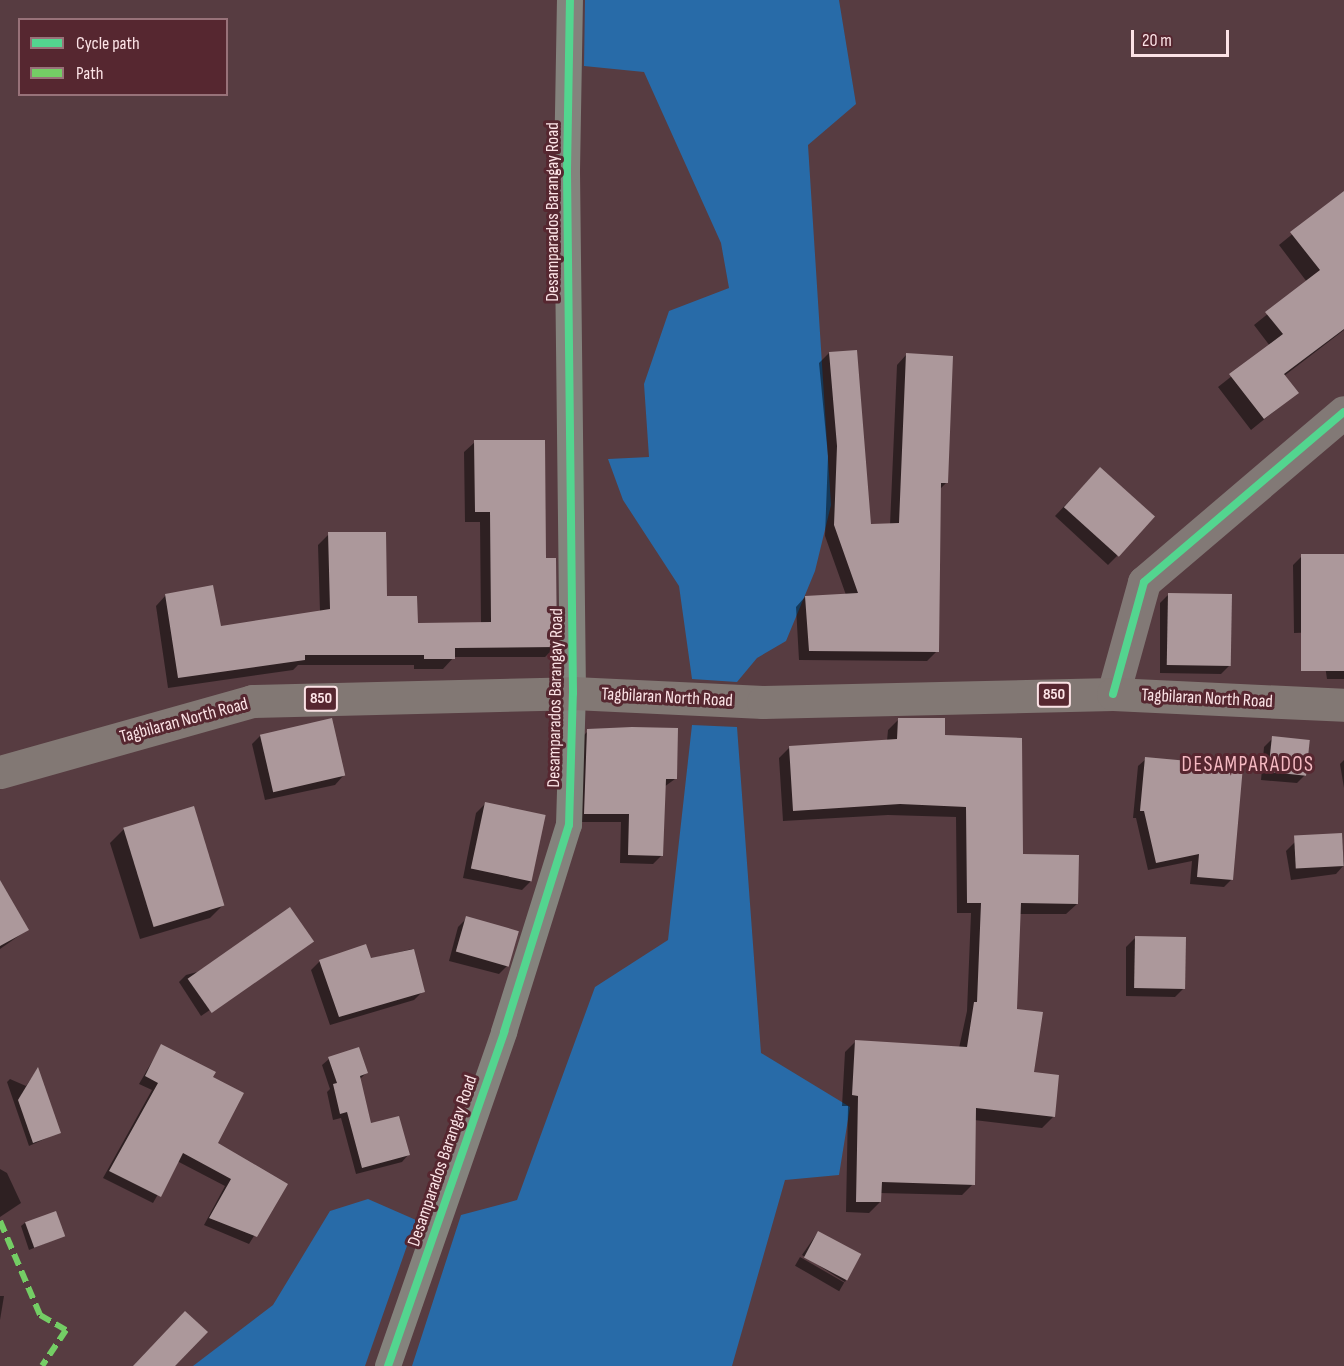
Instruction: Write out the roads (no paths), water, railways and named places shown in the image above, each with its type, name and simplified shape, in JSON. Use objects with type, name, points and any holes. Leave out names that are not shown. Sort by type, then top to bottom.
[{"type":"main road","name":"Tagbilaran North Road","points":[[0,772],[252,701],[573,693],[652,700],[763,702],[1113,694],[1344,705]]},
{"type":"street","name":"Desamparados Barangay Road","points":[[388,1366],[504,1032],[569,825],[573,693],[567,170],[570,0]]},
{"type":"street","points":[[1113,694],[1144,582],[1344,412]]},
{"type":"water","points":[[585,0],[839,0],[856,104],[808,145],[831,505],[815,571],[786,641],[757,658],[737,682],[692,679],[679,586],[623,500],[608,459],[649,457],[644,384],[669,311],[729,288],[721,243],[644,72],[584,66]]},
{"type":"water","points":[[692,725],[737,727],[761,1053],[850,1107],[839,1175],[785,1180],[732,1366],[412,1366],[461,1215],[517,1200],[595,987],[668,940]]},
{"type":"water","points":[[368,1199],[416,1220],[365,1366],[193,1366],[273,1305],[330,1211]]},
{"type":"district","name":"DESAMPARADOS","points":[[1248,765]]}]
